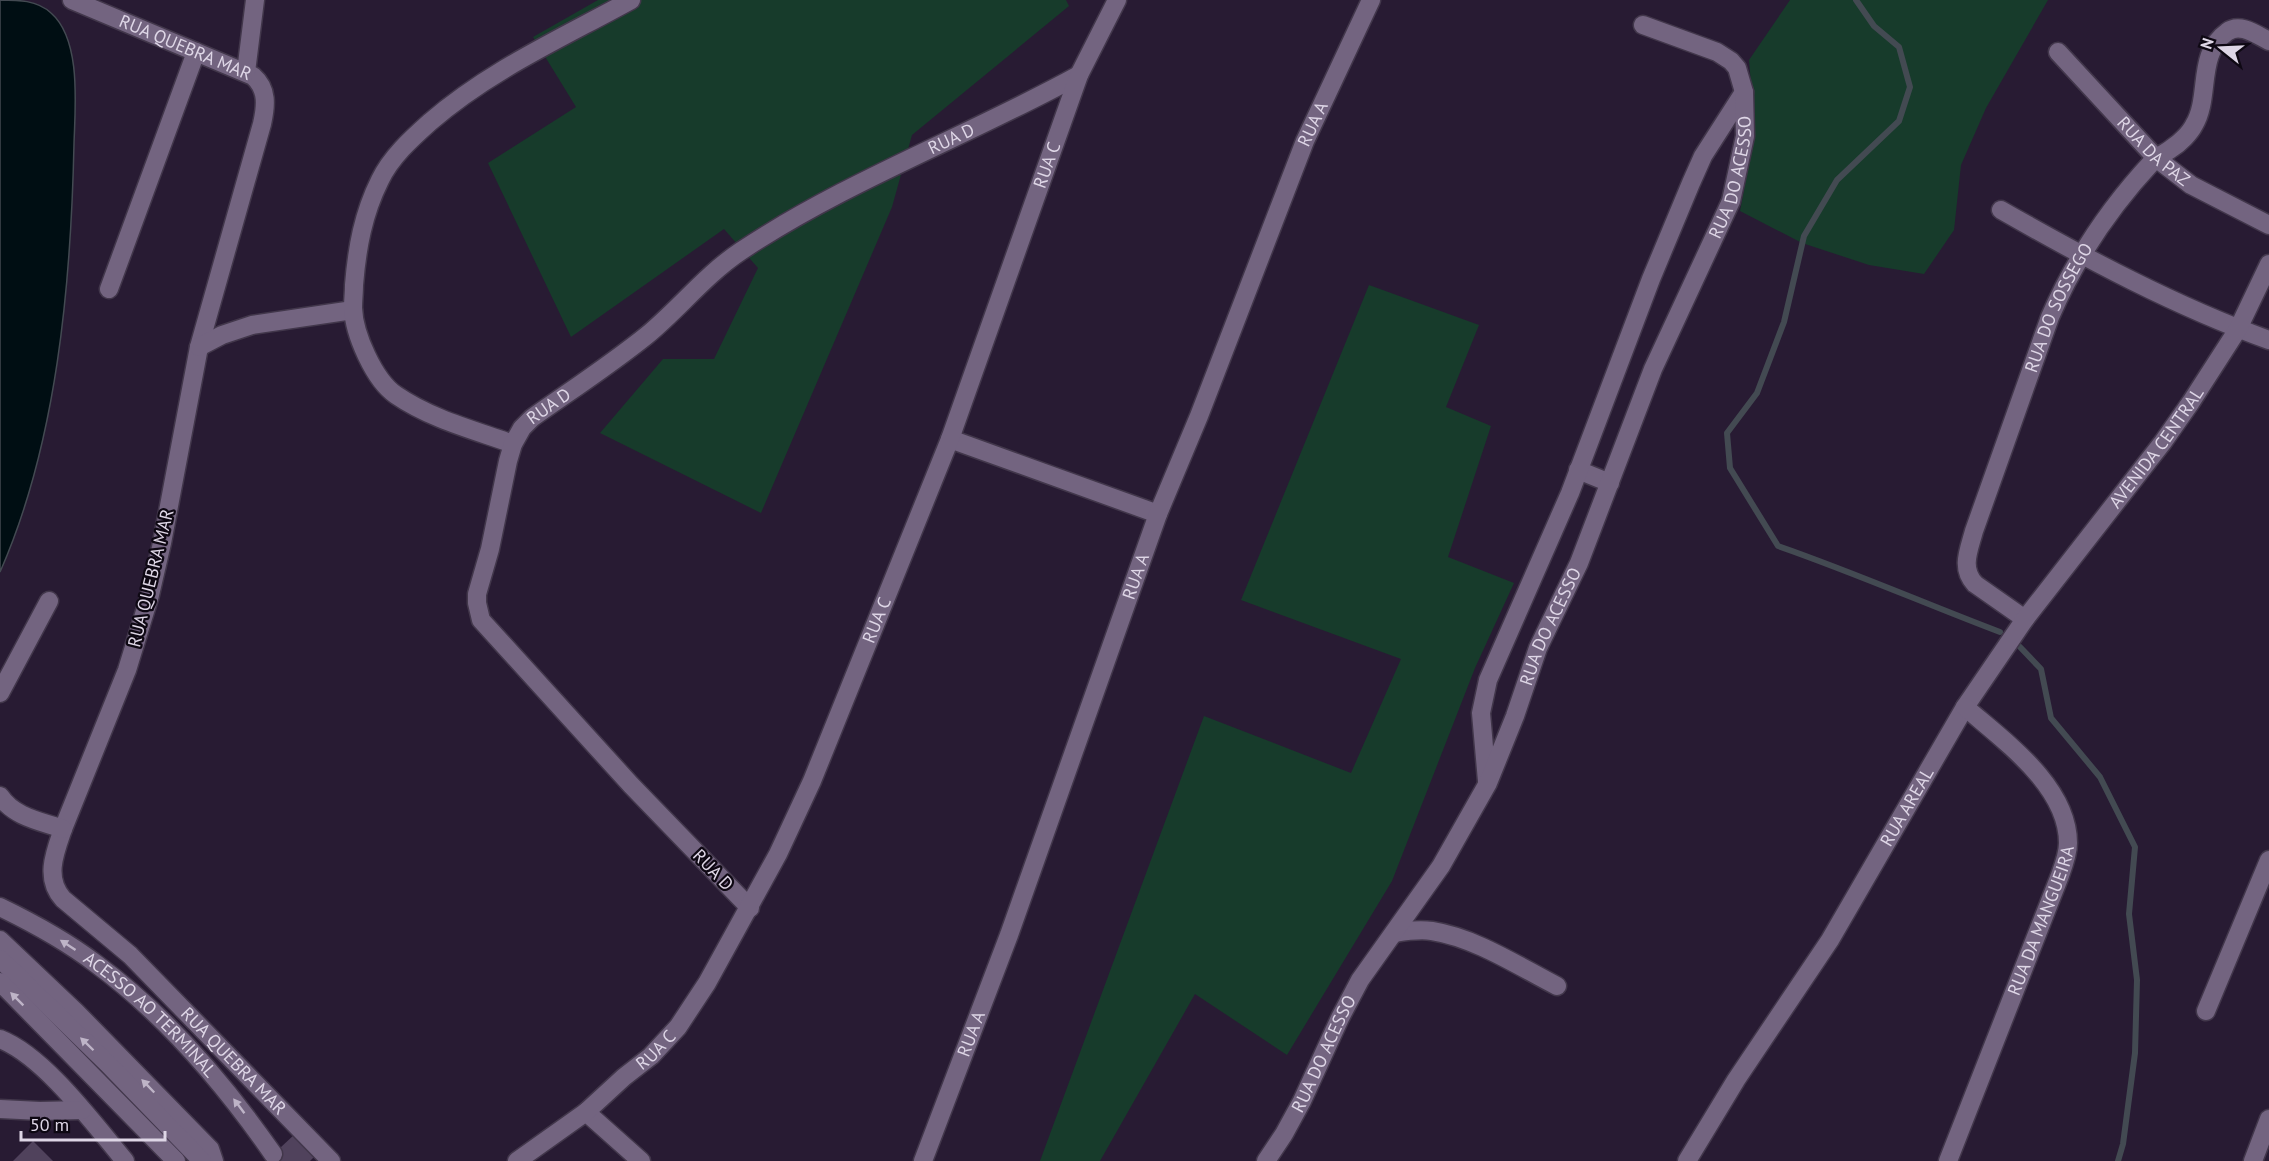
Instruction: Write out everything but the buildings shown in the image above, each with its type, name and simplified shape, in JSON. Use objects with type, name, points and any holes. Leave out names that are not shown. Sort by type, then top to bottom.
[{"type":"street","name":"RUA QUEBRA MAR","points":[[72,0],[246,72],[260,81],[264,91],[264,114],[199,347],[150,595],[127,670],[63,829],[52,866],[52,876],[57,892],[130,955],[331,1161]]},
{"type":"street","points":[[246,72],[255,0]]},
{"type":"street","points":[[513,444],[443,419],[394,394],[370,364],[353,310],[356,261],[366,212],[381,178],[396,156],[443,111],[478,85],[550,42],[631,0]]},
{"type":"street","name":"RUA C","points":[[517,1161],[585,1112],[651,1056],[678,1027],[707,983],[750,908],[812,781],[950,439],[1079,75],[1117,0]]},
{"type":"street","name":"RUA A","points":[[923,1161],[1013,924],[1158,514],[1199,416],[1305,141],[1371,0]]},
{"type":"street","name":"RUA DO ACESSO","points":[[1266,1161],[1302,1101],[1360,980],[1441,866],[1488,783],[1515,716],[1538,648],[1579,563],[1653,369],[1731,201],[1745,136],[1744,92],[1741,77],[1731,61],[1717,52],[1643,25]]},
{"type":"street","name":"RUA DO SOSSEGO","points":[[2025,620],[1975,584],[1967,572],[1966,557],[2050,316],[2080,255],[2125,193],[2156,158],[2172,148],[2194,125],[2201,102],[2208,60],[2224,35],[2234,28],[2250,32],[2269,41]]},
{"type":"street","points":[[109,289],[196,52]]},
{"type":"street","name":"RUA DA PAZ","points":[[2058,52],[2156,158],[2191,185],[2269,225]]},
{"type":"street","name":"RUA D","points":[[750,908],[631,785],[481,620],[477,594],[490,549],[513,444],[522,428],[532,418],[645,337],[677,309],[697,286],[740,251],[802,213],[1079,75]]},
{"type":"street","points":[[1488,783],[1481,720],[1485,692],[1578,470],[1690,183],[1703,156],[1744,92]]},
{"type":"street","points":[[2001,210],[2080,255],[2269,340]]},
{"type":"street","name":"AVENIDA CENTRAL","points":[[2025,620],[2163,442],[2238,328],[2269,264]]},
{"type":"street","points":[[199,347],[222,335],[252,325],[353,310]]},
{"type":"street","points":[[950,439],[1158,514]]},
{"type":"street","points":[[1578,470],[1610,483]]},
{"type":"street","points":[[0,693],[49,601]]},
{"type":"street","name":"RUA AREAL","points":[[1687,1161],[1736,1080],[1830,940],[1965,707],[2025,620]]},
{"type":"street","name":"RUA DA MANGUEIRA","points":[[1948,1161],[2055,890],[2068,844],[2061,810],[2051,791],[2006,742],[1965,707]]},
{"type":"street","points":[[0,796],[15,813],[63,829]]},
{"type":"street","points":[[2206,1011],[2269,860]]},
{"type":"street","name":"ACESSO AO TERMINAL","points":[[0,907],[49,933],[94,962],[156,1015],[222,1083],[273,1154]]},
{"type":"street","points":[[1394,933],[1415,930],[1432,931],[1453,937],[1488,950],[1557,986]]},
{"type":"street","points":[[0,940],[76,1012],[210,1149],[214,1161]]},
{"type":"street","points":[[0,958],[202,1161]]},
{"type":"street","points":[[0,982],[176,1161]]},
{"type":"street","points":[[0,1039],[34,1059],[82,1110],[125,1161]]},
{"type":"street","points":[[0,1109],[82,1110]]},
{"type":"street","points":[[585,1112],[641,1161]]},
{"type":"street","points":[[2253,1161],[2269,1119]]},
{"type":"green space","points":[[598,0],[1066,0],[1069,6],[912,135],[892,207],[761,513],[600,433],[663,359],[714,359],[758,268],[724,229],[571,337],[488,163],[576,107],[533,37]]},
{"type":"green space","points":[[1790,0],[2048,0],[1986,108],[1961,165],[1954,230],[1924,274],[1869,265],[1802,243],[1740,211],[1755,132],[1749,60]]},
{"type":"green space","points":[[1369,285],[1479,325],[1446,407],[1491,426],[1448,557],[1514,583],[1475,668],[1392,881],[1287,1055],[1195,994],[1100,1161],[1040,1161],[1204,716],[1351,773],[1401,659],[1241,600]]},
{"type":"shaded area","points":[[0,0],[40,5],[61,25],[72,57],[75,94],[69,252],[57,362],[48,417],[35,470],[0,572]]},
{"type":"waterway","points":[[1856,0],[1874,26],[1899,47],[1910,87],[1899,121],[1837,180],[1804,236],[1784,322],[1757,393],[1727,433],[1730,468],[1778,546],[2000,632]]},
{"type":"waterway","points":[[2020,647],[2041,669],[2051,718],[2100,777],[2135,847],[2129,914],[2137,980],[2135,1053],[2123,1144],[2118,1161]]}]
